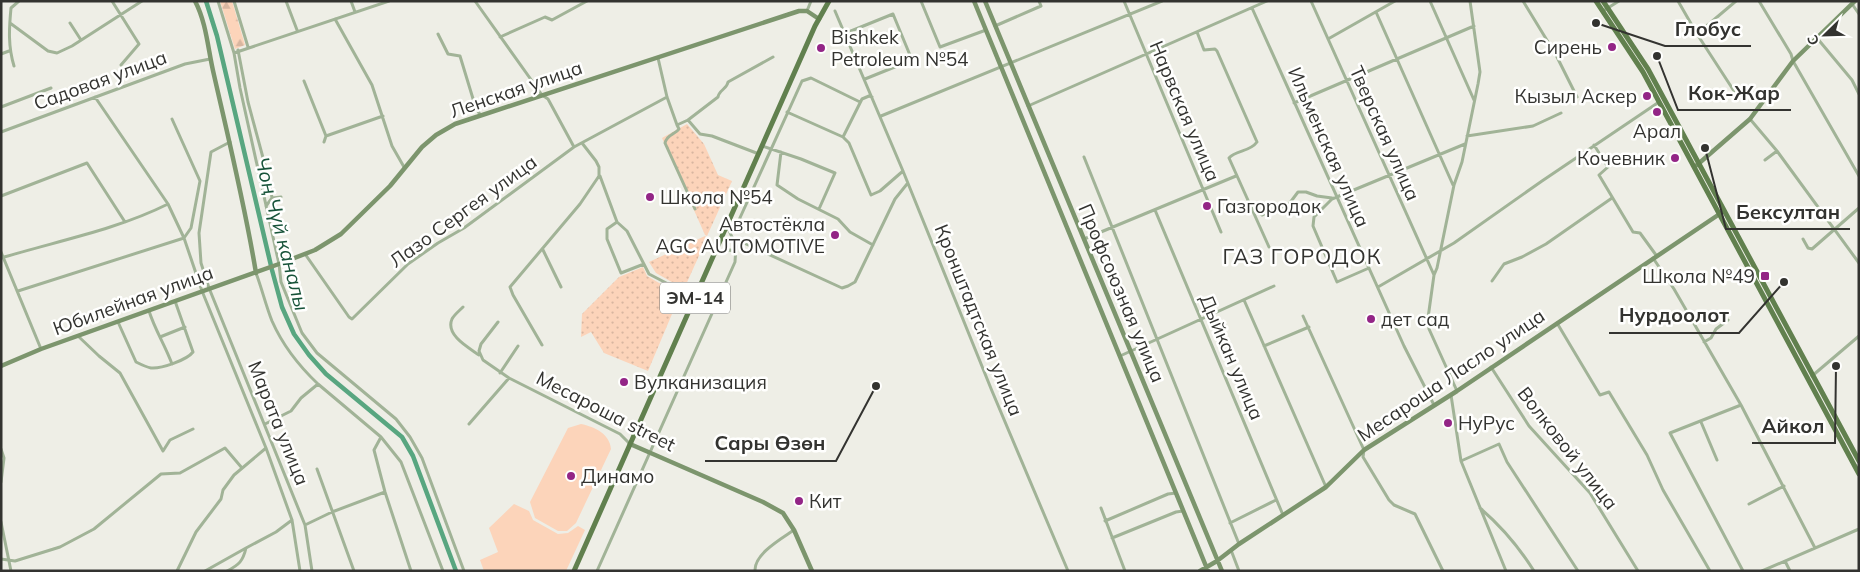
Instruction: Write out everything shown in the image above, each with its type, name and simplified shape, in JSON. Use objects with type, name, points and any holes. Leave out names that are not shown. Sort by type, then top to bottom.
[{"type":"main road","points":[[823,11],[824,1]]},
{"type":"main road","points":[[823,11],[829,1]]},
{"type":"main road","points":[[1596,1],[1642,58],[1699,163],[1721,213],[1859,474]]},
{"type":"main road","points":[[1603,1],[1605,10],[1640,68],[1694,168],[1813,375],[1859,461]]},
{"type":"main road","name":"ЭМ-14","points":[[574,571],[823,11]]},
{"type":"street","points":[[14,66],[10,51],[11,8],[19,1]]},
{"type":"street","points":[[112,1],[139,44],[121,65]]},
{"type":"street","points":[[10,23],[48,51],[57,52],[81,40],[142,1]]},
{"type":"street","points":[[195,1],[206,33],[210,59],[246,214],[257,273],[272,320],[290,354],[318,384],[381,437],[401,462],[443,571]]},
{"type":"street","points":[[218,1],[224,15],[234,53],[281,282],[302,333],[317,353],[396,419],[410,437],[422,458],[464,571]]},
{"type":"street","points":[[234,1],[248,47]]},
{"type":"street","points":[[286,1],[297,30]]},
{"type":"street","points":[[351,1],[355,12]]},
{"type":"street","points":[[234,53],[297,30],[389,1]]},
{"type":"street","points":[[475,1],[542,95],[548,99],[574,148]]},
{"type":"street","points":[[500,37],[544,17],[552,20],[587,1]]},
{"type":"street","points":[[811,1],[807,11],[819,19]]},
{"type":"street","points":[[921,1],[940,47],[986,30]]},
{"type":"street","name":"Профсоюзная улица","points":[[974,1],[1207,568]]},
{"type":"street","name":"Профсоюзная улица","points":[[985,1],[1222,571]]},
{"type":"street","points":[[995,26],[1041,6],[1039,1]]},
{"type":"street","name":"Нарвская улица","points":[[1124,1],[1221,232]]},
{"type":"street","points":[[881,116],[1162,1]]},
{"type":"street","points":[[1028,106],[1267,1]]},
{"type":"street","name":"Тверская улица","points":[[1311,1],[1434,275]]},
{"type":"street","points":[[1328,39],[1395,1]]},
{"type":"street","points":[[1430,1],[1474,100]]},
{"type":"street","points":[[1457,391],[1429,329],[1428,318],[1434,275],[1454,186],[1466,144],[1480,72],[1470,1]]},
{"type":"street","points":[[1523,1],[1556,56],[1577,97]]},
{"type":"street","points":[[1605,10],[1619,1]]},
{"type":"street","points":[[1678,1],[1734,91]]},
{"type":"street","points":[[1697,34],[1736,1]]},
{"type":"street","points":[[1759,1],[1859,176]]},
{"type":"street","points":[[1694,168],[1750,119],[1793,61],[1854,3],[1859,14]]},
{"type":"street","name":"Ильменская улица","points":[[1252,8],[1404,346],[1434,405]]},
{"type":"street","name":"Ленская улица","points":[[278,265],[331,242],[390,186],[418,151],[436,135],[455,124],[480,114],[799,11],[807,11]]},
{"type":"street","name":"Кронштадтская улица","points":[[835,11],[904,171],[992,391],[1068,571]]},
{"type":"street","points":[[1376,12],[1454,186]]},
{"type":"street","points":[[846,34],[893,14],[912,60],[865,79]]},
{"type":"street","points":[[335,19],[372,85],[392,146],[404,168]]},
{"type":"street","points":[[70,24],[81,40]]},
{"type":"street","points":[[1294,103],[1474,26]]},
{"type":"street","points":[[1197,32],[1204,50],[1215,49],[1217,51],[1257,142],[1253,146],[1230,156],[1236,176],[1269,247]]},
{"type":"street","points":[[438,34],[448,54],[460,56],[474,102],[480,114]]},
{"type":"street","points":[[1817,38],[1852,80],[1859,94]]},
{"type":"street","points":[[238,50],[248,102],[270,180],[272,198],[266,206]]},
{"type":"street","points":[[1,54],[10,51]]},
{"type":"street","points":[[677,125],[688,120],[718,97],[728,86],[728,82],[773,57]]},
{"type":"street","points":[[658,58],[667,97],[679,129],[669,135],[665,143],[695,209]]},
{"type":"street","name":"Садовая улица","points":[[1,132],[185,64],[210,59]]},
{"type":"street","points":[[739,220],[802,81],[810,78],[860,102]]},
{"type":"street","points":[[304,81],[326,136],[324,142]]},
{"type":"street","points":[[1,107],[51,88]]},
{"type":"street","points":[[95,97],[168,204],[184,238],[202,291],[266,448],[292,520],[300,571]]},
{"type":"street","name":"Лазо Сергея улица","points":[[305,254],[352,319],[408,264],[438,242],[464,228],[574,148],[667,97]]},
{"type":"street","points":[[843,137],[860,102],[865,97],[873,98]]},
{"type":"street","points":[[1378,287],[1454,243],[1659,102]]},
{"type":"street","points":[[787,112],[843,137],[849,143],[870,195],[880,191],[904,171]]},
{"type":"street","points":[[1467,136],[1533,126],[1561,113]]},
{"type":"street","points":[[326,136],[383,116]]},
{"type":"street","points":[[18,291],[184,238],[191,228],[200,181],[172,119]]},
{"type":"street","points":[[1750,119],[1859,263]]},
{"type":"street","points":[[688,120],[700,134],[712,136],[759,154]]},
{"type":"street","name":"Марата улица","points":[[230,142],[212,152],[199,233],[201,263],[209,288],[305,525],[312,571]]},
{"type":"street","points":[[582,143],[599,167],[599,176],[617,222],[627,231],[649,274],[695,298]]},
{"type":"street","points":[[1369,268],[1337,282],[1313,226],[1314,216],[1332,199],[1466,144]]},
{"type":"street","points":[[1594,145],[1608,167],[1598,175],[1633,232],[1640,233],[1655,256],[1741,406],[1815,548]]},
{"type":"street","points":[[762,146],[835,173],[819,209]]},
{"type":"street","points":[[1766,160],[1776,151]]},
{"type":"street","points":[[781,152],[777,185],[798,199],[838,219],[850,232],[874,244]]},
{"type":"street","name":"Профсоюзная улица","points":[[1084,157],[1239,544]]},
{"type":"street","points":[[1,196],[87,163],[125,222]]},
{"type":"street","points":[[542,345],[510,287],[580,204],[599,176]]},
{"type":"street","points":[[1084,240],[1236,176]]},
{"type":"street","points":[[733,238],[842,288],[854,282],[895,199],[908,183]]},
{"type":"street","points":[[1253,210],[1262,215],[1267,214],[1289,204],[1296,193],[1302,191],[1332,199]]},
{"type":"street","points":[[272,198],[281,197]]},
{"type":"street","points":[[1492,281],[1504,264],[1546,244],[1612,198]]},
{"type":"street","points":[[2,258],[125,222],[146,215],[168,204]]},
{"type":"street","points":[[1802,239],[1808,248],[1812,249],[1859,208]]},
{"type":"street","name":"Дыйкан улица","points":[[1155,210],[1283,515]]},
{"type":"street","name":"Месароша Ласло улица","points":[[1200,571],[1326,487],[1364,450],[1457,391],[1721,213]]},
{"type":"street","points":[[617,222],[607,229],[607,239],[621,273],[644,264]]},
{"type":"street","points":[[597,571],[735,262],[736,252],[733,238],[727,226]]},
{"type":"street","points":[[543,250],[561,287]]},
{"type":"street","points":[[716,251],[730,250],[736,252]]},
{"type":"street","points":[[1,252],[41,349]]},
{"type":"street","name":"Юбилейная улица","points":[[1,366],[41,349],[278,265]]},
{"type":"street","points":[[1119,356],[1274,286]]},
{"type":"street","points":[[1244,300],[1326,487]]},
{"type":"street","points":[[118,322],[136,362],[153,368],[172,364],[190,356],[193,352],[175,301]]},
{"type":"street","name":"Месароша street","points":[[463,307],[452,320],[451,324],[454,332],[461,343],[480,355],[483,360],[500,373],[620,434],[630,444],[764,502],[782,513],[794,530],[812,571]]},
{"type":"street","points":[[150,311],[156,332],[172,364]]},
{"type":"street","points":[[1303,316],[1364,450],[1363,458],[1389,500],[1394,505],[1415,514],[1443,571]]},
{"type":"street","points":[[1704,342],[1728,320]]},
{"type":"street","points":[[480,355],[481,344],[498,322]]},
{"type":"street","points":[[1556,323],[1600,395],[1609,392],[1647,455],[1663,490],[1710,571]]},
{"type":"street","points":[[160,337],[185,327]]},
{"type":"street","points":[[1264,346],[1308,327]]},
{"type":"street","points":[[78,336],[120,373],[163,451],[170,440],[193,428]]},
{"type":"street","points":[[1807,378],[1859,336]]},
{"type":"street","points":[[500,373],[518,346]]},
{"type":"street","name":"Волковой улица","points":[[1491,367],[1529,426],[1590,493],[1638,571]]},
{"type":"street","points":[[469,424],[509,378]]},
{"type":"street","points":[[265,424],[291,411],[301,398],[318,384]]},
{"type":"street","points":[[1451,394],[1462,462],[1506,571]]},
{"type":"street","points":[[1741,406],[1670,433],[1743,571]]},
{"type":"street","points":[[1701,422],[1717,460]]},
{"type":"street","points":[[381,437],[374,450],[385,492],[411,571]]},
{"type":"street","points":[[1462,462],[1499,444],[1507,462],[1578,571]]},
{"type":"street","points":[[1,559],[22,560],[60,547],[94,529],[161,474],[180,473],[225,448],[242,468]]},
{"type":"street","points":[[177,571],[196,532],[221,499],[223,490],[234,475],[266,448]]},
{"type":"street","points":[[1,449],[3,459],[1,482]]},
{"type":"street","points":[[317,469],[354,571]]},
{"type":"street","points":[[1749,504],[1784,486]]},
{"type":"street","points":[[305,525],[332,512],[385,492]]},
{"type":"street","points":[[1106,521],[1168,494],[1176,493]]},
{"type":"street","points":[[1230,522],[1276,500]]},
{"type":"street","points":[[1479,507],[1508,534],[1534,571]]},
{"type":"street","points":[[1101,508],[1124,571]]},
{"type":"street","points":[[1112,538],[1176,512],[1183,511]]},
{"type":"street","points":[[205,571],[276,532],[292,520]]},
{"type":"street","points":[[1,522],[10,570]]},
{"type":"street","points":[[1762,571],[1859,529]]},
{"type":"street","points":[[755,571],[754,565],[757,559],[773,544],[794,530]]},
{"type":"street","points":[[227,571],[244,560],[246,548]]},
{"type":"street","points":[[1231,550],[1239,571]]},
{"type":"street","points":[[1785,561],[1790,571]]},
{"type":"green space","points":[[220,1],[232,1],[245,45],[235,49]]},
{"type":"green space","points":[[687,124],[704,144],[718,175],[732,181],[707,236],[662,138]]},
{"type":"green space","points":[[705,236],[707,238],[684,289],[656,273],[649,262]]},
{"type":"green space","points":[[643,267],[647,276],[680,295],[648,371],[604,353],[591,332],[581,337],[582,314],[619,277]]},
{"type":"green space","name":"Динамо","points":[[581,424],[605,435],[611,449],[576,523],[567,531],[558,531],[535,518],[530,502],[568,428]]},
{"type":"green space","points":[[514,504],[529,511],[533,520],[558,534],[568,533],[578,526],[585,530],[566,571],[484,571],[480,560],[498,552],[489,528]]},
{"type":"waterway","name":"Чоң Чүй каналы","points":[[206,1],[217,36],[282,307],[294,334],[326,374],[402,437],[413,456],[456,571]]},
{"type":"place","name":"Глобус","points":[[1596,23]]},
{"type":"place","name":"Сирень","points":[[1612,47]]},
{"type":"place","name":"Bishkek Petroleum №54","points":[[821,48]]},
{"type":"place","name":"Кок-Жар","points":[[1657,56]]},
{"type":"place","name":"Кызыл Аскер","points":[[1647,96]]},
{"type":"place","name":"Арал","points":[[1657,112]]},
{"type":"place","name":"Бексултан","points":[[1705,148]]},
{"type":"place","name":"Кочевник","points":[[1675,158]]},
{"type":"place","name":"Школа №54","points":[[650,197]]},
{"type":"place","name":"Газгородок","points":[[1207,206]]},
{"type":"place","name":"Автостёкла AGC AUTOMOTIVE","points":[[835,235]]},
{"type":"place","name":"Школа №49","points":[[1765,276]]},
{"type":"place","name":"Нурдоолот","points":[[1784,282]]},
{"type":"place","name":"дет сад","points":[[1371,319]]},
{"type":"place","name":"Айкол","points":[[1836,366]]},
{"type":"place","name":"Вулканизация","points":[[624,382]]},
{"type":"place","name":"Сары Өзөн","points":[[876,386]]},
{"type":"place","name":"НуРус","points":[[1448,423]]},
{"type":"place","name":"Динамо","points":[[571,476]]},
{"type":"place","name":"Кит","points":[[799,501]]},
{"type":"district","name":"ГАЗ ГОРОДОК","points":[[1302,257]]}]
